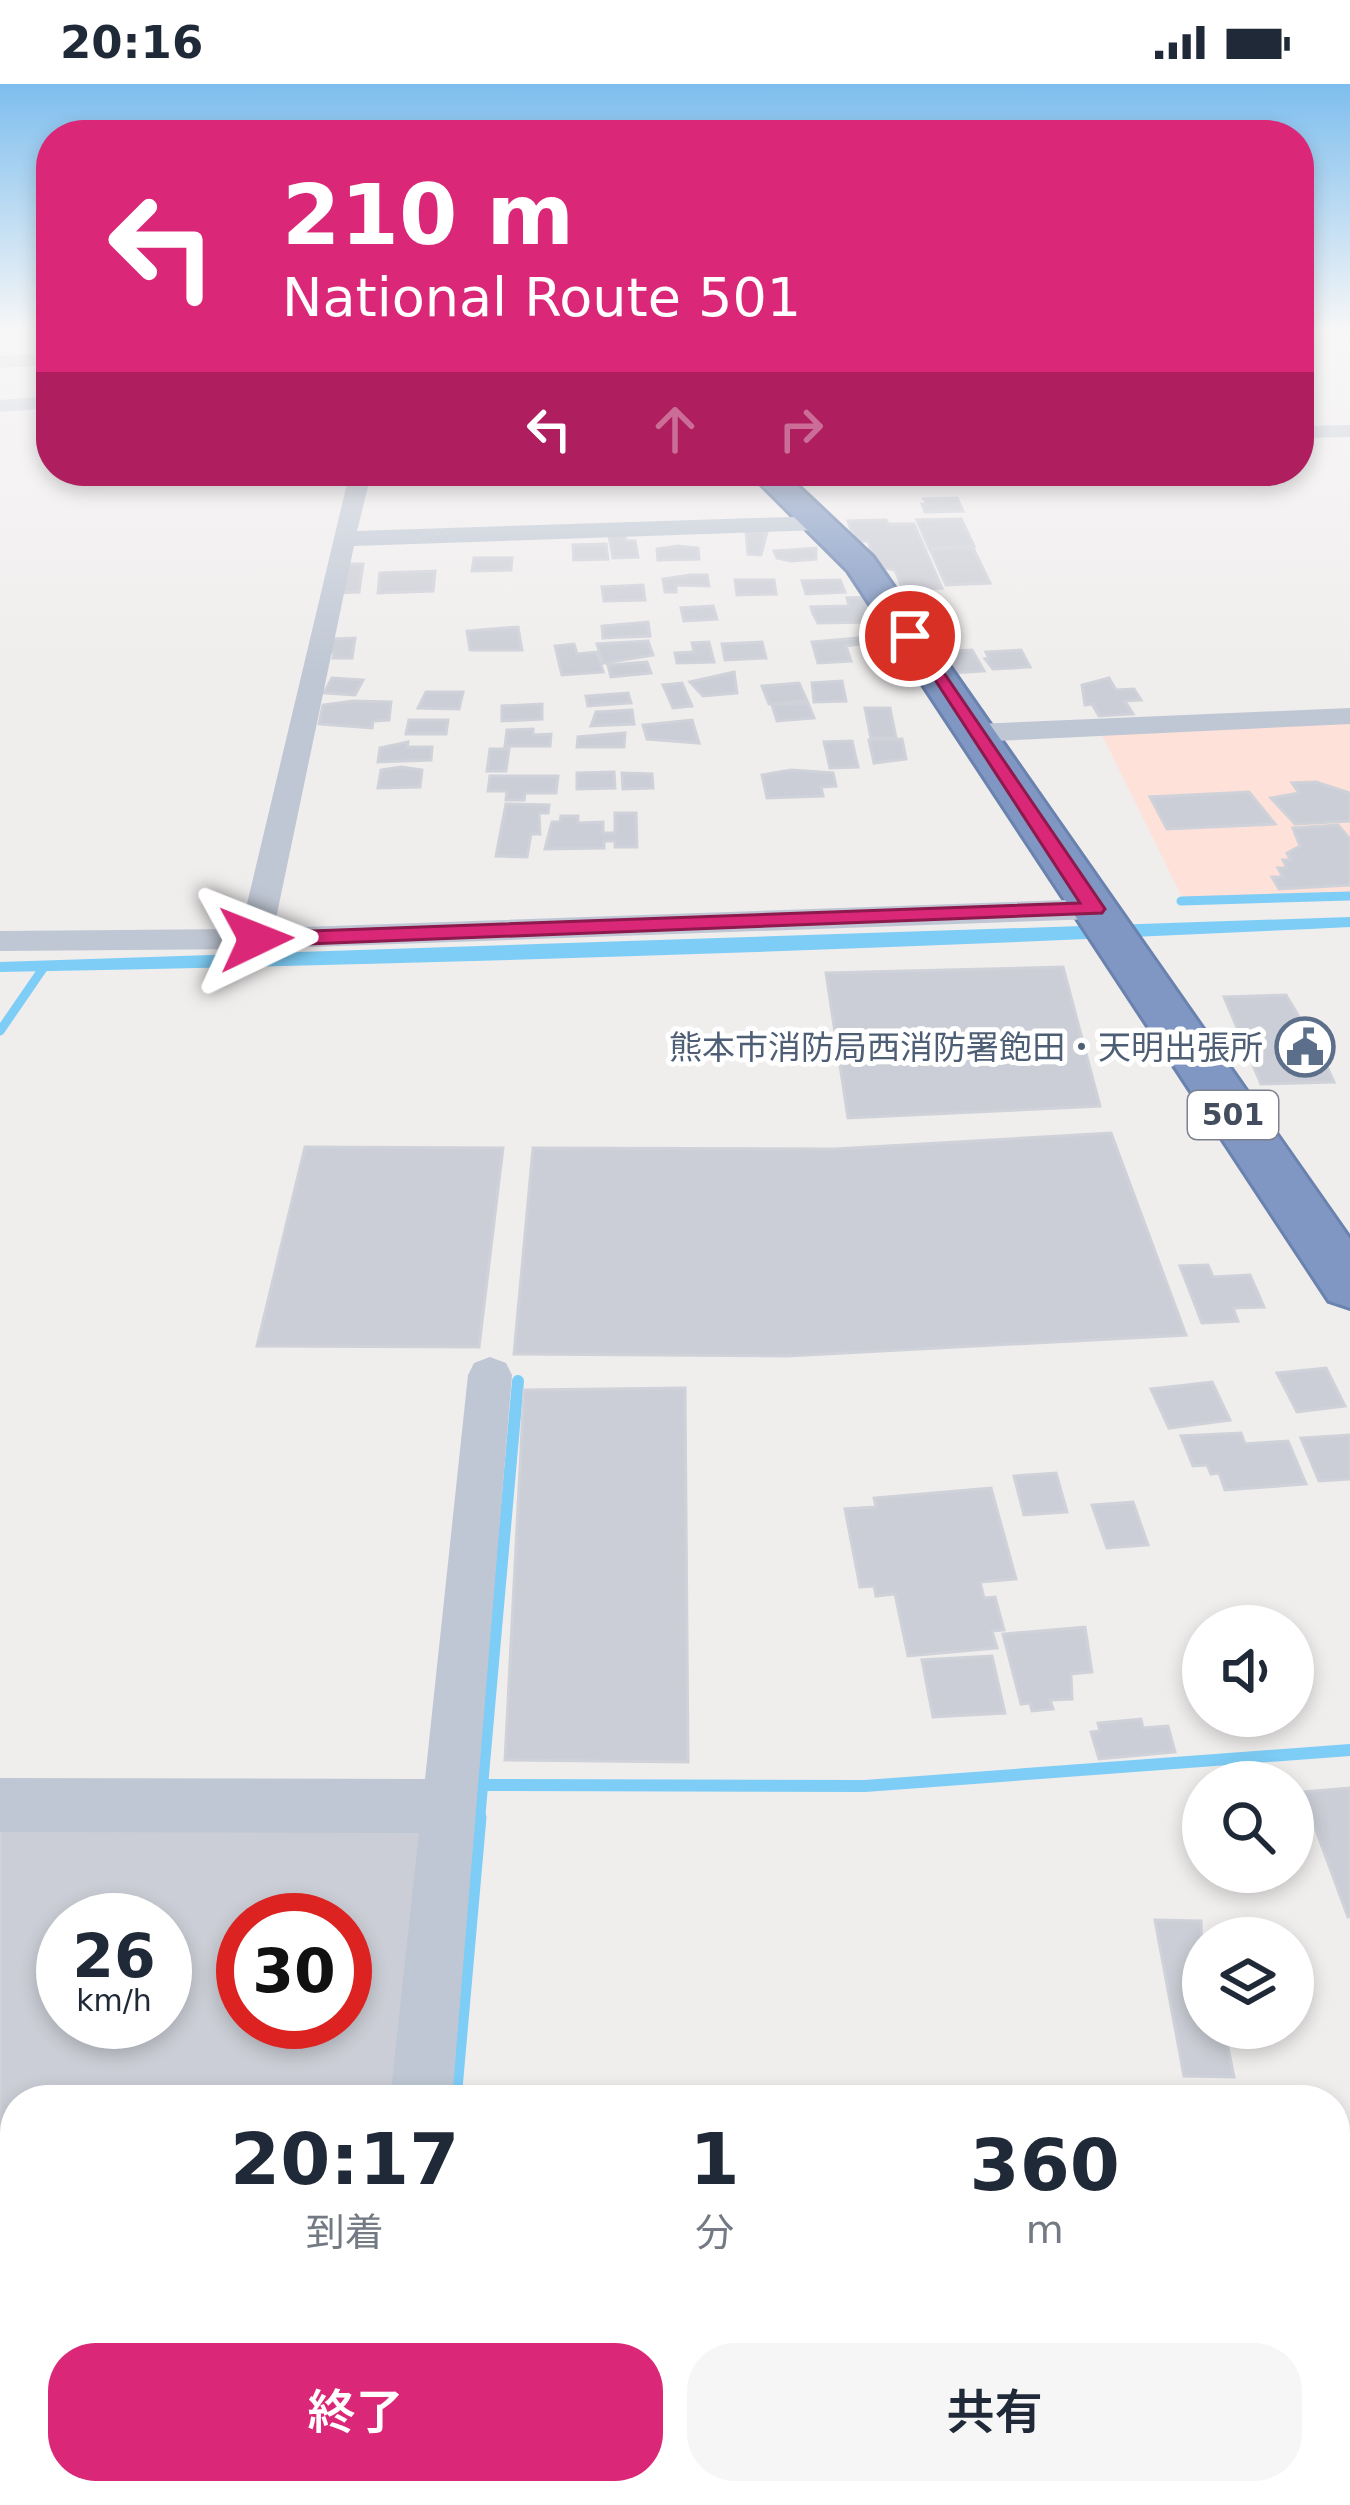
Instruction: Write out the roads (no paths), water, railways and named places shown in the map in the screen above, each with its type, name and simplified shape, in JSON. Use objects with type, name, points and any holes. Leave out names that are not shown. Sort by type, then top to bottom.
[{"type":"highway","name":"501","points":[[780,486],[861,564],[1350,1285]]},
{"type":"street","points":[[256,939],[357,486]]},
{"type":"street","points":[[343,539],[821,523]]},
{"type":"street","points":[[975,734],[1350,716]]},
{"type":"street","points":[[0,941],[1105,924]]},
{"type":"street","points":[[422,2085],[490,1375]]},
{"type":"street","points":[[0,1805],[449,1806]]},
{"type":"water","points":[[1350,917],[1350,927],[1012,942],[0,972],[0,962]]},
{"type":"waterway","points":[[1181,901],[1350,896]]},
{"type":"waterway","points":[[0,1031],[44,967]]},
{"type":"waterway","points":[[482,1785],[518,1381]]},
{"type":"waterway","points":[[482,1785],[865,1786],[1350,1750]]},
{"type":"waterway","points":[[467,1785],[482,1785]]},
{"type":"waterway","points":[[479,1820],[482,1785]]},
{"type":"waterway","points":[[455,2085],[479,1817]]},
{"type":"place","name":"熊本市消防局西消防署飽田・天明出張所","points":[[1305,1047]]}]
